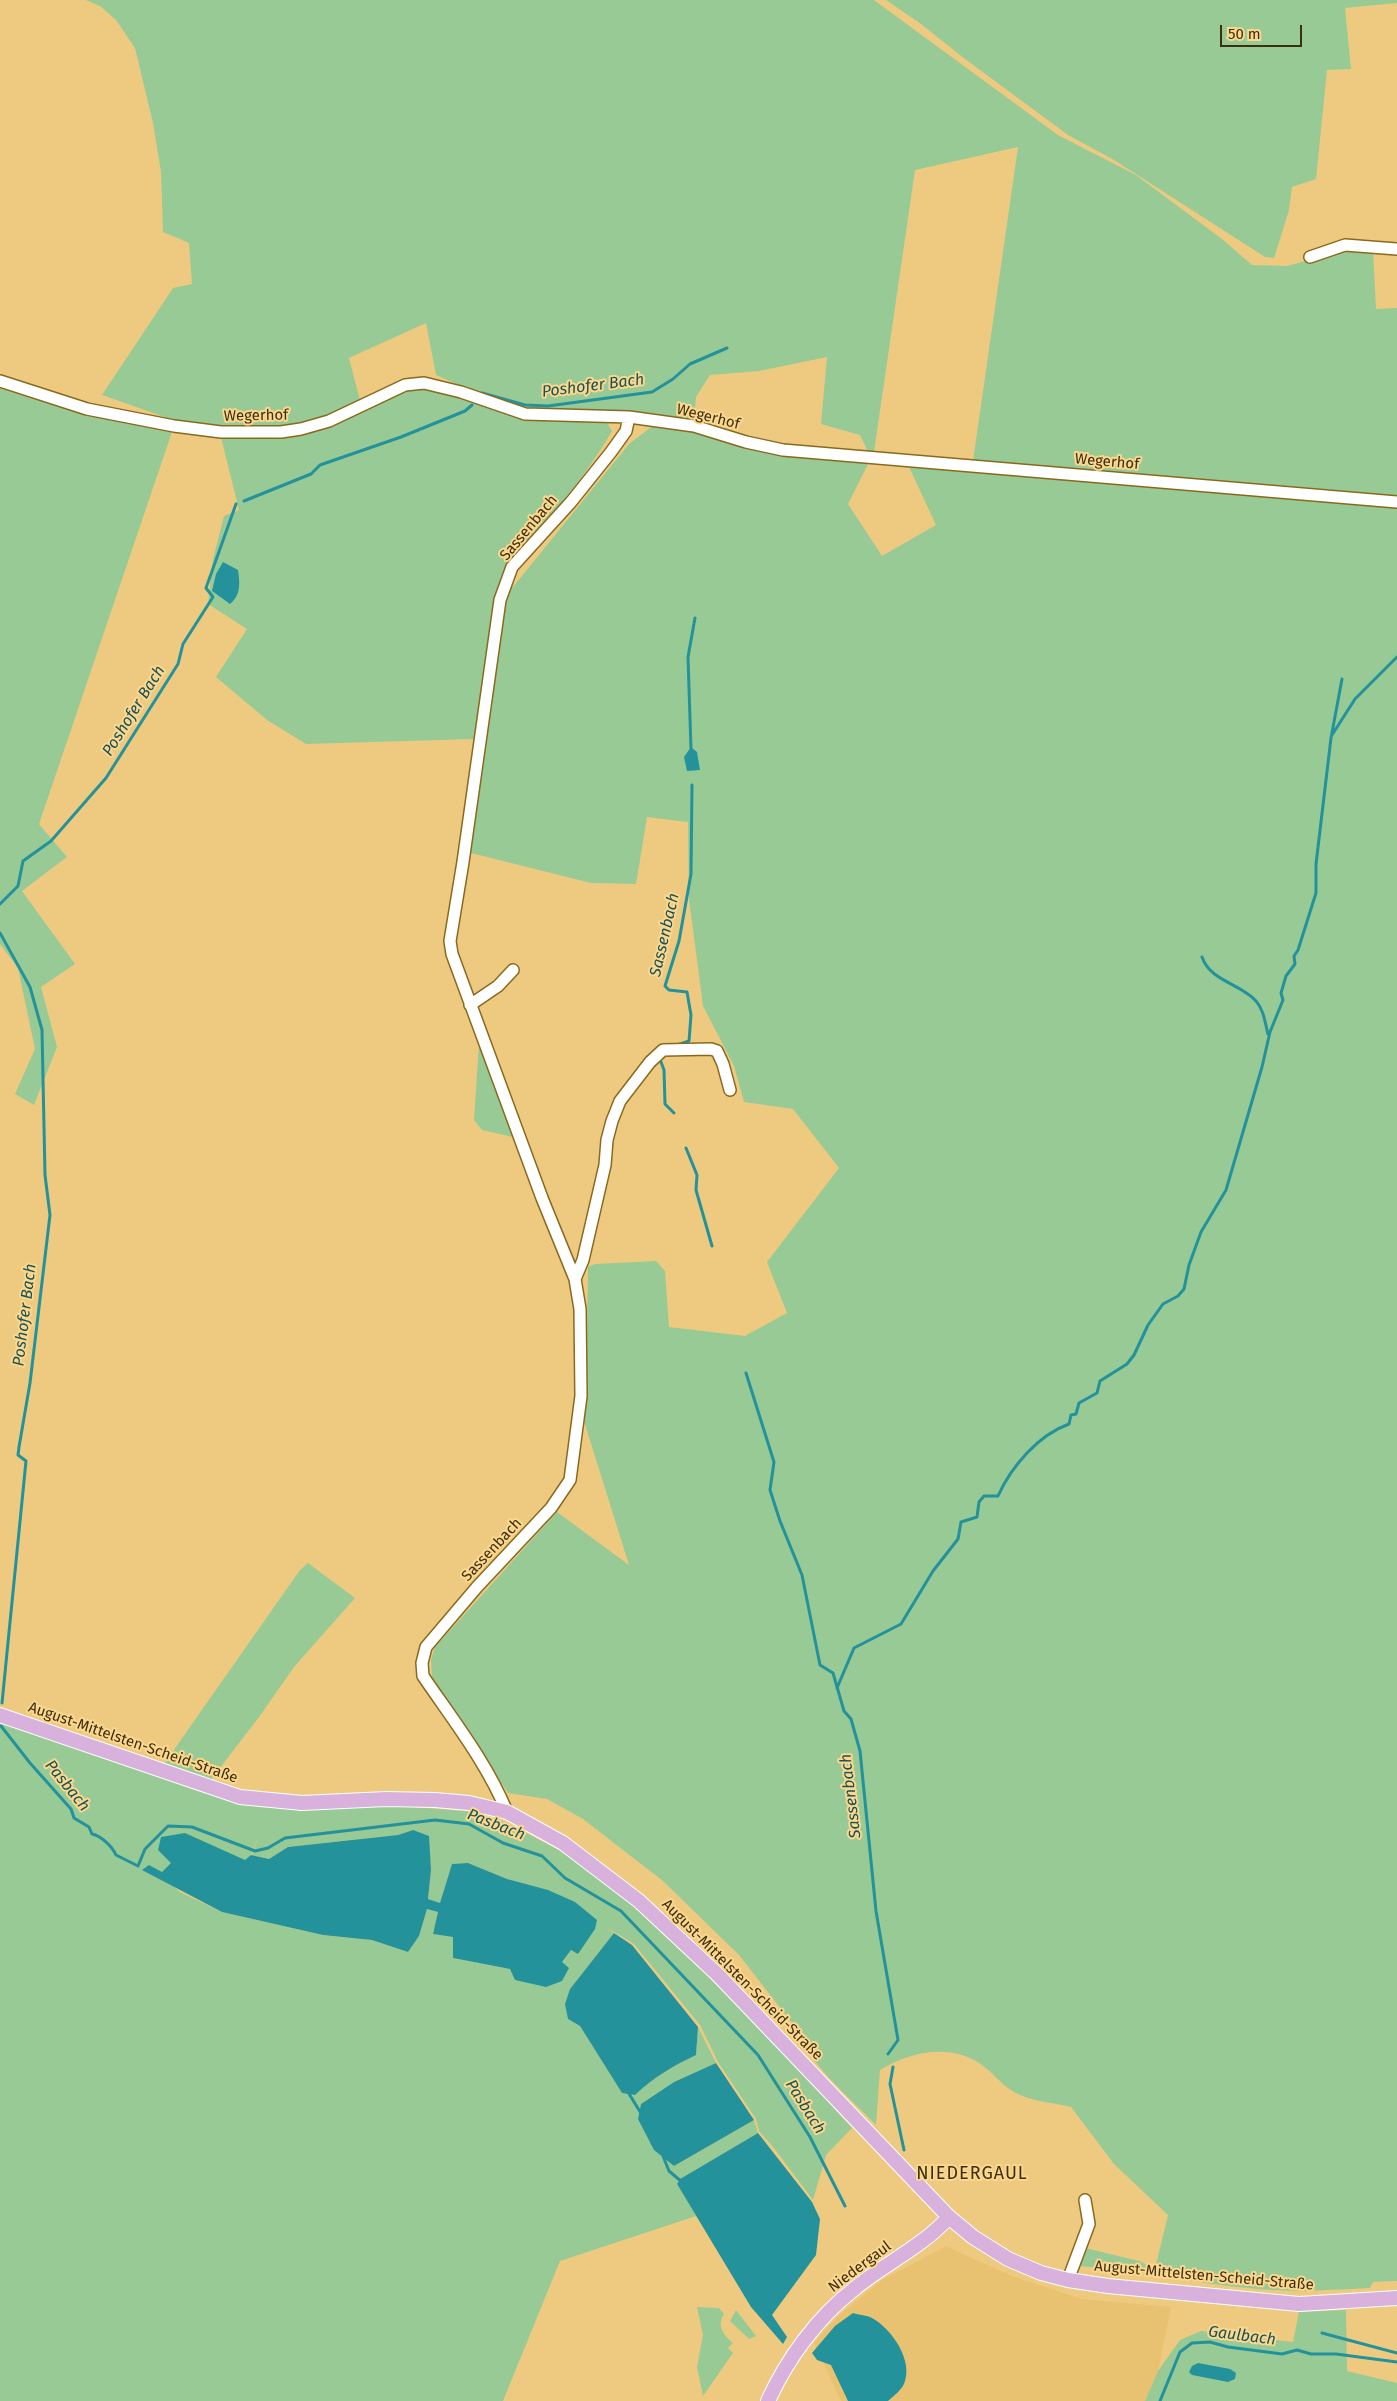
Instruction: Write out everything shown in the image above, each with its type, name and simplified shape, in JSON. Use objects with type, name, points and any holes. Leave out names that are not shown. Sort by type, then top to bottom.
[{"type":"main road","name":"August-Mittelsten-Scheid-Straße","points":[[0,1715],[240,1797],[302,1803],[386,1799],[435,1800],[469,1804],[507,1812],[563,1843],[638,1901],[724,1981],[948,2217],[972,2237],[1008,2259],[1042,2273],[1068,2280],[1108,2286],[1299,2304],[1397,2298]]},
{"type":"main road","name":"Niedergaul","points":[[768,2401],[794,2356],[825,2315],[854,2288],[936,2231],[948,2217]]},
{"type":"street","points":[[1310,257],[1344,245],[1397,249]]},
{"type":"street","name":"Wegerhof","points":[[0,381],[88,409],[174,426],[221,432],[281,432],[301,429],[353,411],[415,382],[437,385],[525,414],[629,417],[694,426],[746,442],[783,450],[1397,502]]},
{"type":"street","name":"Sassenbach","points":[[507,1812],[496,1787],[477,1755],[424,1676],[422,1663],[426,1647],[551,1508],[570,1480],[581,1396],[580,1309],[575,1279],[542,1198],[470,1006],[450,941],[500,600],[512,568],[571,502],[611,452],[626,431],[629,417]]},
{"type":"street","points":[[470,1006],[498,986],[513,970]]},
{"type":"street","name":"Sassenbach","points":[[575,1279],[582,1260],[605,1165],[607,1140],[612,1121],[620,1101],[650,1062],[663,1050],[711,1049],[717,1051],[723,1064],[730,1090]]},
{"type":"street","name":"August-Mittelsten-Scheid-Straße","points":[[1068,2280],[1090,2224],[1085,2200]]},
{"type":"shaded area","points":[[946,2246],[1012,2276],[1082,2299],[1171,2307],[1158,2371],[1145,2401],[841,2401],[814,2343],[836,2318],[882,2280]]},
{"type":"green space","points":[[86,0],[874,0],[1058,135],[1136,175],[1222,239],[1252,265],[1287,266],[1346,250],[1373,251],[1376,309],[1397,308],[1397,498],[973,461],[1018,147],[915,170],[874,452],[868,452],[860,435],[821,424],[827,357],[759,371],[710,375],[696,397],[694,425],[746,442],[871,458],[848,504],[882,556],[936,525],[909,467],[1397,508],[1397,2281],[1373,2282],[1370,2288],[1309,2291],[1263,2290],[1098,2267],[1077,2266],[1085,2248],[1139,2261],[1155,2269],[1168,2215],[1114,2164],[1071,2107],[1034,2100],[1014,2092],[984,2066],[968,2057],[955,2053],[929,2052],[903,2058],[880,2070],[876,2125],[840,2090],[818,2065],[799,2038],[792,2023],[739,1955],[663,1881],[583,1819],[547,1799],[508,1793],[432,1677],[431,1660],[435,1647],[557,1512],[629,1565],[583,1418],[586,1398],[588,1267],[595,1264],[656,1261],[665,1271],[669,1327],[745,1336],[787,1313],[767,1262],[839,1168],[793,1109],[744,1102],[734,1066],[703,1006],[689,899],[688,822],[647,817],[636,884],[591,883],[467,852],[503,602],[508,593],[629,444],[655,424],[694,426],[667,416],[536,409],[491,399],[436,375],[426,323],[349,358],[361,404],[329,417],[295,426],[235,429],[176,421],[102,395],[173,288],[192,284],[189,243],[163,232],[161,172],[153,123],[135,48],[116,20],[100,6]]},
{"type":"green space","points":[[886,0],[1397,0],[1397,3],[1345,8],[1351,69],[1327,70],[1316,179],[1292,187],[1289,210],[1274,258],[1265,257],[1114,160],[1068,135],[921,24]]},
{"type":"green space","points":[[0,386],[173,429],[39,824],[67,857],[22,891],[75,964],[41,987],[57,1047],[34,1105],[15,1094],[35,1049],[18,968],[0,944]]},
{"type":"green space","points":[[426,386],[514,415],[605,419],[612,431],[594,460],[573,488],[514,560],[500,585],[495,599],[475,739],[306,744],[267,720],[216,677],[247,629],[208,604],[213,559],[224,516],[239,510],[221,437],[282,436],[404,389]]},
{"type":"green space","points":[[479,1043],[513,1137],[482,1130],[474,1120]]},
{"type":"green space","points":[[308,1563],[355,1598],[294,1667],[210,1781],[164,1764],[300,1570]]},
{"type":"green space","points":[[0,1722],[208,1794],[239,1802],[386,1805],[465,1811],[505,1822],[559,1850],[638,1906],[776,2045],[852,2128],[826,2155],[813,2200],[759,2131],[756,2119],[718,2062],[700,2025],[634,1944],[606,1927],[614,1933],[570,1989],[568,2019],[580,2026],[622,2093],[635,2095],[664,2072],[696,2055],[698,2027],[716,2063],[674,2082],[641,2104],[638,2119],[674,2166],[754,2120],[758,2133],[680,2179],[677,2184],[696,2216],[560,2261],[503,2401],[0,2401]],"holes":[[[413,1830],[430,1858],[431,1870],[428,1899],[440,1904],[452,1864],[468,1863],[507,1879],[578,1953],[571,1950],[562,1962],[510,1969],[453,1958],[453,1937],[433,1934],[438,1912],[427,1909],[419,1936],[408,1952],[372,1940],[323,1935],[222,1912],[180,1892],[150,1865],[162,1873],[172,1863],[185,1833],[245,1861],[251,1855],[259,1835],[252,1855],[269,1859],[288,1847],[398,1835]]]},
{"type":"green space","points":[[697,2307],[719,2308],[724,2314],[721,2322],[722,2330],[733,2343],[728,2348],[733,2353],[703,2396],[697,2367],[703,2335]]},
{"type":"green space","points":[[736,2310],[756,2336],[749,2339],[730,2321]]},
{"type":"green space","points":[[1346,2310],[1347,2371],[1397,2383],[1397,2401],[1145,2401],[1158,2371],[1180,2340],[1201,2331],[1293,2342],[1299,2312]]},
{"type":"water","points":[[223,562],[238,570],[238,593],[230,604],[212,591],[216,574]]},
{"type":"water","points":[[691,747],[697,752],[700,770],[687,771],[684,757]]},
{"type":"water","points":[[413,1830],[429,1836],[431,1870],[428,1899],[440,1903],[452,1864],[468,1863],[507,1879],[548,1890],[575,1902],[597,1920],[595,1929],[578,1954],[571,1950],[562,1962],[569,1968],[562,1981],[546,1987],[515,1980],[510,1969],[453,1958],[453,1937],[433,1934],[438,1912],[427,1909],[419,1936],[408,1952],[372,1940],[323,1935],[222,1912],[142,1870],[149,1865],[162,1872],[171,1863],[158,1850],[161,1837],[185,1833],[245,1860],[251,1855],[269,1859],[288,1847],[398,1835]]},
{"type":"water","points":[[614,1933],[632,1945],[698,2027],[696,2055],[664,2072],[635,2095],[622,2093],[580,2026],[568,2019],[565,2004],[570,1989]]},
{"type":"water","points":[[716,2063],[754,2120],[674,2166],[654,2150],[638,2119],[641,2104],[674,2082]]},
{"type":"water","points":[[758,2133],[812,2202],[820,2219],[816,2255],[772,2315],[787,2337],[783,2344],[751,2307],[677,2184],[680,2179]]},
{"type":"water","points":[[853,2313],[870,2317],[880,2323],[894,2338],[904,2356],[906,2375],[904,2384],[888,2401],[848,2401],[831,2365],[817,2360],[812,2353],[835,2326]]},
{"type":"water","points":[[1198,2363],[1230,2369],[1236,2373],[1235,2379],[1228,2382],[1192,2375],[1189,2372],[1192,2366]]},
{"type":"waterway","name":"Poshofer Bach","points":[[482,393],[525,405],[548,406],[652,392],[673,379],[690,364],[727,348]]},
{"type":"waterway","name":"Poshofer Bach","points":[[244,501],[311,474],[320,465],[401,437],[465,411],[472,405]]},
{"type":"waterway","name":"Poshofer Bach","points":[[0,904],[18,886],[23,861],[51,841],[106,778],[178,664],[183,644],[213,597],[206,588],[236,504]]},
{"type":"waterway","points":[[691,749],[688,657],[695,618]]},
{"type":"waterway","points":[[1332,735],[1355,699],[1397,657]]},
{"type":"waterway","points":[[837,1688],[854,1648],[901,1624],[933,1571],[958,1539],[961,1522],[977,1517],[979,1502],[984,1496],[998,1496],[1010,1474],[1027,1453],[1047,1436],[1069,1424],[1071,1415],[1076,1414],[1079,1403],[1097,1393],[1100,1381],[1127,1364],[1134,1355],[1148,1325],[1163,1304],[1178,1296],[1184,1289],[1189,1265],[1201,1232],[1226,1190],[1262,1067],[1270,1032],[1283,1000],[1281,993],[1286,976],[1295,964],[1294,956],[1298,950],[1316,893],[1316,864],[1331,738],[1342,679]]},
{"type":"waterway","name":"Sassenbach","points":[[677,1045],[689,1041],[691,1015],[687,992],[669,990],[665,986],[679,941],[691,874],[692,785]]},
{"type":"waterway","name":"Poshofer Bach","points":[[0,933],[30,987],[42,1030],[45,1175],[50,1215],[30,1383],[18,1455],[26,1461],[2,1703]]},
{"type":"waterway","points":[[1202,957],[1212,972],[1250,995],[1256,1001],[1263,1012],[1268,1034]]},
{"type":"waterway","name":"Sassenbach","points":[[661,1062],[664,1070],[665,1104],[674,1113]]},
{"type":"waterway","name":"Sassenbach","points":[[686,1148],[697,1175],[696,1190],[712,1246]]},
{"type":"waterway","name":"Sassenbach","points":[[746,1373],[774,1462],[770,1490],[780,1521],[802,1575],[820,1665],[833,1673],[844,1711],[851,1719],[860,1751],[876,1911],[898,2040],[888,2054]]},
{"type":"waterway","name":"Pasbach","points":[[1,1726],[30,1763],[71,1809],[74,1818],[89,1827],[92,1834],[106,1842],[116,1855],[138,1866],[145,1849],[168,1826],[192,1827],[255,1851],[268,1848],[285,1838],[435,1820],[469,1824],[503,1843],[542,1856],[565,1878],[621,1911],[758,2055],[810,2137],[845,2206]]},
{"type":"waterway","name":"Sassenbach","points":[[893,2067],[890,2084],[904,2150]]},
{"type":"waterway","points":[[628,2092],[642,2115]]},
{"type":"waterway","points":[[663,2156],[669,2171],[682,2182]]},
{"type":"waterway","name":"Pasbach","points":[[1322,2333],[1397,2353]]},
{"type":"waterway","name":"Gaulbach","points":[[1160,2401],[1180,2352],[1192,2343],[1210,2342],[1228,2347],[1282,2354],[1297,2350],[1311,2354],[1336,2354],[1397,2362]]},
{"type":"district","name":"NIEDERGAUL","points":[[972,2174]]}]
